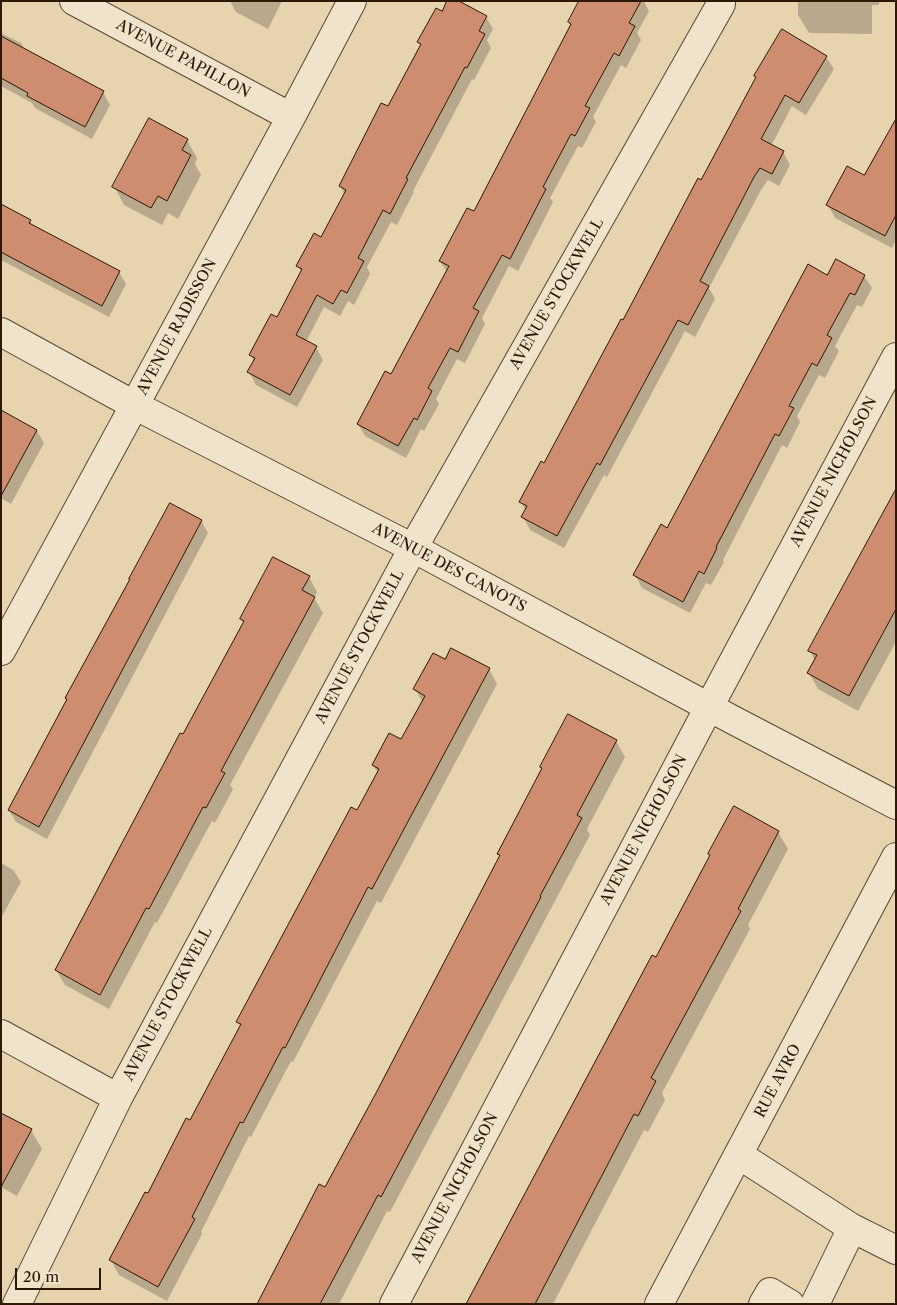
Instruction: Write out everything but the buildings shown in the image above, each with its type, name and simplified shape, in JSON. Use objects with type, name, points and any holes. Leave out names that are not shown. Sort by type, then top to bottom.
[{"type":"street","name":"AVENUE PAPILLON","points":[[74,1],[291,117]]},
{"type":"street","name":"AVENUE RADISSON","points":[[1,651],[352,1]]},
{"type":"street","name":"AVENUE STOCKWELL","points":[[17,1304],[118,1098],[413,548],[721,1]]},
{"type":"street","name":"AVENUE DES CANOTS","points":[[1,332],[134,405],[413,548],[896,805]]},
{"type":"street","name":"AVENUE NICHOLSON","points":[[394,1304],[896,357]]},
{"type":"street","name":"RUE AVRO","points":[[659,1304],[896,857]]},
{"type":"street","points":[[1,1034],[118,1098]]},
{"type":"street","points":[[739,1155],[852,1228],[896,1250]]},
{"type":"street","points":[[815,1304],[852,1228]]},
{"type":"street","points":[[763,1304],[770,1292],[790,1304]]}]
